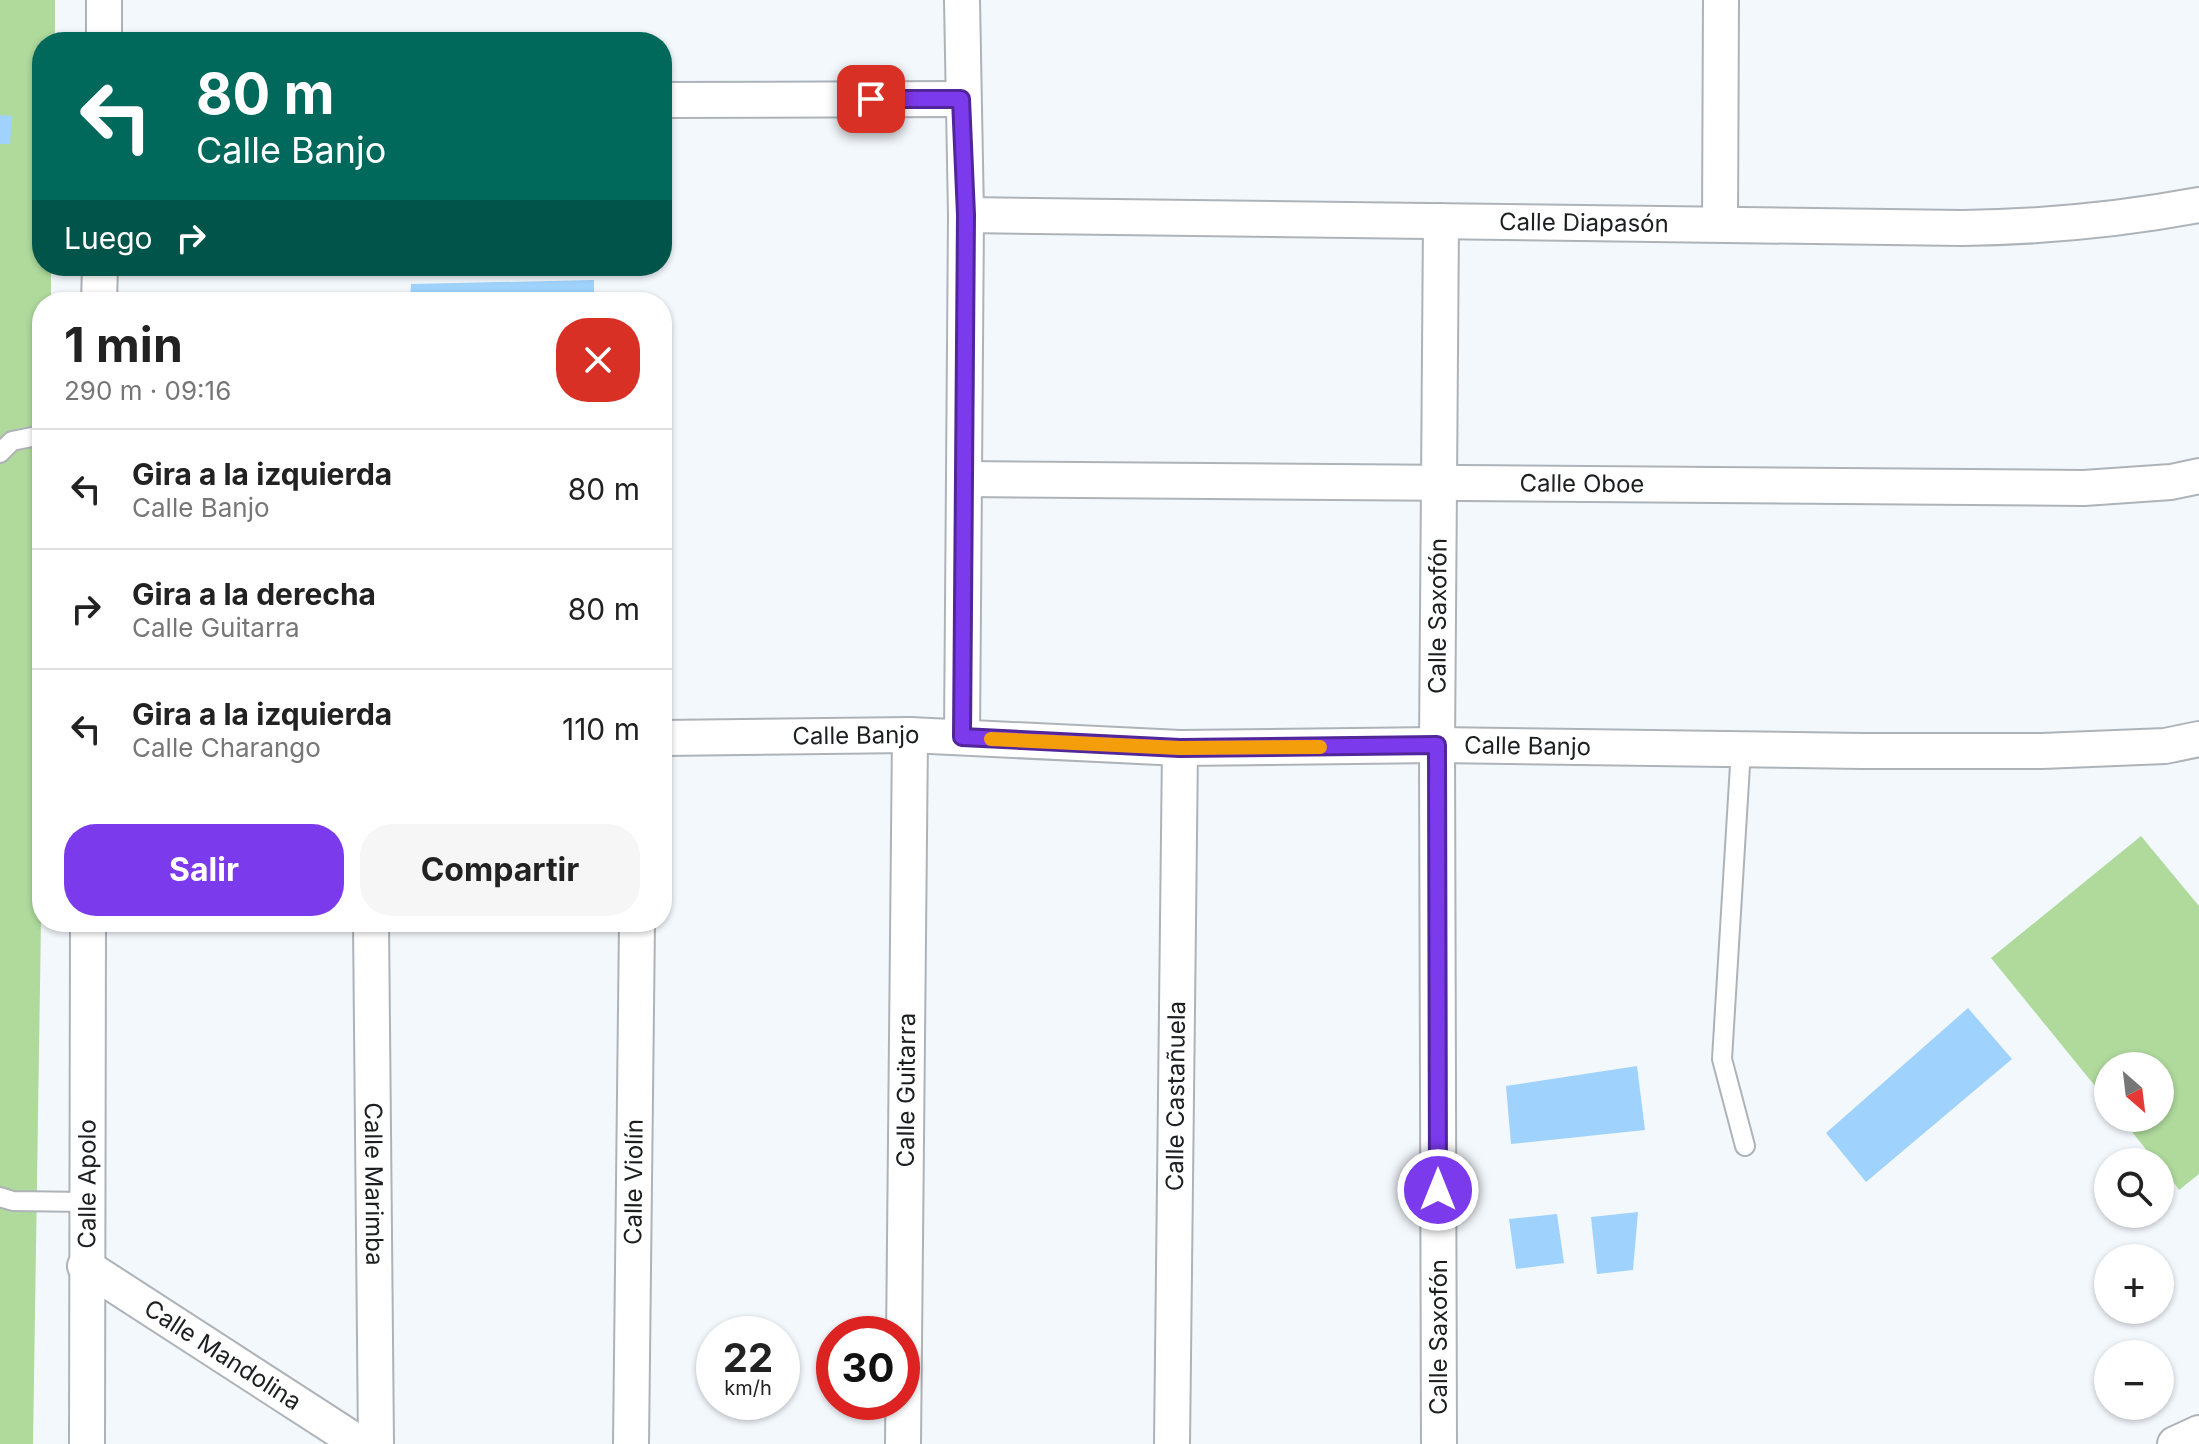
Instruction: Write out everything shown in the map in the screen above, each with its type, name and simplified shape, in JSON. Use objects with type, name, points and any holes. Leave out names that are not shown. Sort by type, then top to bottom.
[{"type":"street","points":[[104,0],[104,32]]},
{"type":"street","points":[[962,0],[961,99],[966,215],[962,737]]},
{"type":"street","points":[[1720,224],[1721,0]]},
{"type":"street","points":[[672,100],[961,99]]},
{"type":"street","name":"Calle Diapasón","points":[[966,215],[2052,227],[2125,219],[2199,205]]},
{"type":"street","name":"Calle Saxofón","points":[[1439,1444],[1437,745],[1441,221]]},
{"type":"street","name":"Calle Oboe","points":[[964,479],[2084,488],[2171,482],[2199,476]]},
{"type":"street","name":"Calle Banjo","points":[[672,738],[910,735],[1180,748],[1437,745],[2042,751],[2165,746],[2199,739]]},
{"type":"street","name":"Calle Guitarra","points":[[903,1444],[910,735]]},
{"type":"street","name":"Calle Castañuela","points":[[1172,1444],[1180,748]]},
{"type":"street","name":"Calle Apolo","points":[[87,1444],[88,932]]},
{"type":"street","name":"Calle Marimba","points":[[371,932],[376,1444]]},
{"type":"street","name":"Calle Violín","points":[[631,1444],[637,932]]},
{"type":"street","name":"Calle Mandolina","points":[[85,1266],[360,1444]]},
{"type":"street","points":[[2175,1444],[2199,1433]]},
{"type":"lane","points":[[0,453],[12,441],[32,437]]},
{"type":"lane","points":[[1741,749],[1722,1059],[1745,1146]]},
{"type":"lane","points":[[0,1197],[13,1201],[86,1202]]},
{"type":"green space","points":[[0,0],[55,0],[55,32],[32,32],[32,276],[51,276],[51,292],[32,292],[32,932],[41,932],[33,1444],[0,1444]]},
{"type":"green space","points":[[2141,836],[2199,906],[2199,1174],[2179,1190],[2174,1183],[2174,1148],[2145,1148],[2132,1132],[2174,1132],[2174,1052],[2094,1052],[2094,1085],[1991,958]]},
{"type":"building","points":[[0,115],[12,116],[10,144],[0,144]]},
{"type":"building","points":[[594,280],[594,292],[411,292],[411,284]]},
{"type":"building","points":[[1968,1008],[2012,1059],[1866,1182],[1826,1133]]},
{"type":"building","points":[[1637,1066],[1645,1130],[1511,1144],[1506,1086]]},
{"type":"building","points":[[1638,1212],[1633,1270],[1597,1274],[1591,1217]]},
{"type":"building","points":[[1557,1214],[1564,1263],[1516,1269],[1509,1219]]},
{"type":"slow traffic","points":[[991,739],[1180,748],[1320,747]]},
{"type":"route","points":[[871,99],[961,99],[966,215],[962,737],[1180,748],[1437,745],[1438,1190]]}]
